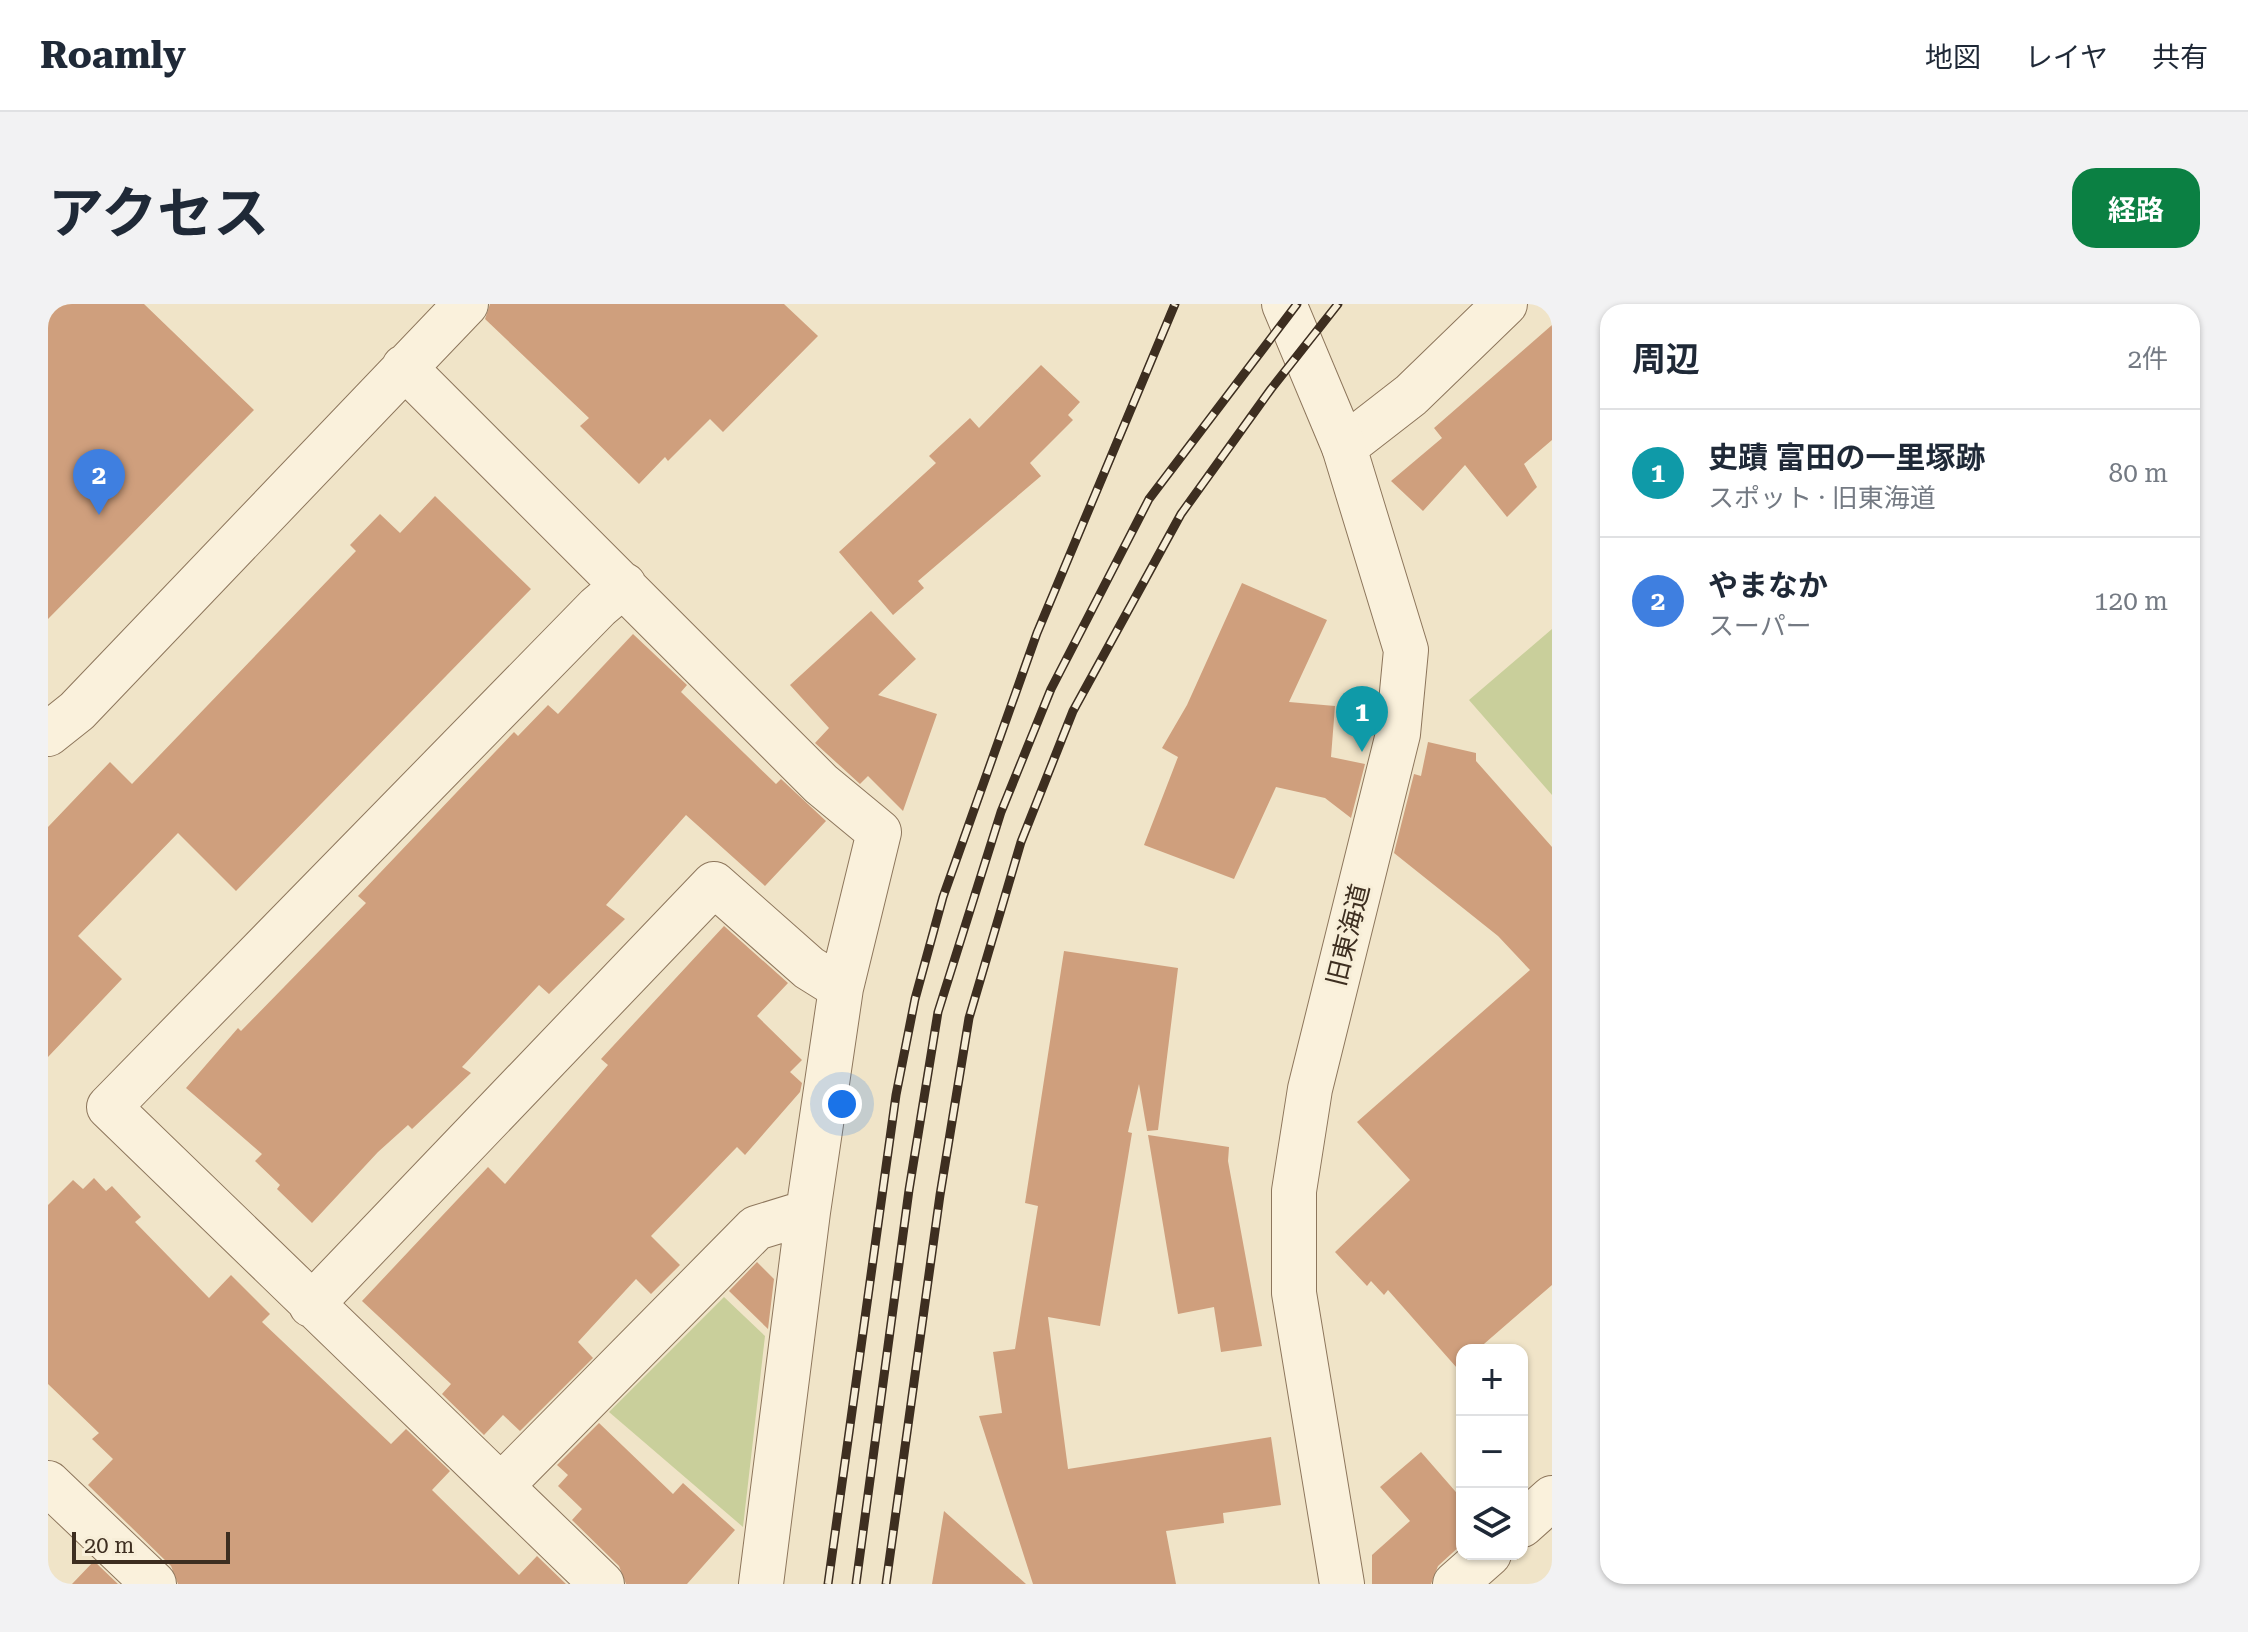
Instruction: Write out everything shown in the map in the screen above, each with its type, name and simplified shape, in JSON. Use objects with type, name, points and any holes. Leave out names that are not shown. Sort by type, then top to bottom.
[{"type":"street","points":[[48,734],[77,711],[466,304]]},
{"type":"street","name":"旧東海道","points":[[1284,304],[1344,447],[1406,650],[1398,734],[1310,1089],[1294,1191],[1294,1293],[1342,1584]]},
{"type":"street","points":[[1344,447],[1411,395],[1505,304]]},
{"type":"street","points":[[404,367],[821,784],[879,832],[841,988],[808,1212],[761,1584]]},
{"type":"street","points":[[602,1584],[109,1107],[598,607],[624,585]]},
{"type":"street","points":[[311,1305],[714,884],[809,968],[841,988]]},
{"type":"street","points":[[501,1486],[756,1228],[808,1212]]},
{"type":"street","points":[[1528,1520],[1552,1498]]},
{"type":"street","points":[[56,1505],[154,1584]]},
{"type":"street","points":[[1455,1584],[1482,1560]]},
{"type":"green space","points":[[1552,629],[1552,795],[1469,700]]},
{"type":"green space","points":[[724,1297],[765,1336],[743,1527],[609,1412]]},
{"type":"building","points":[[48,304],[144,304],[254,410],[48,619]]},
{"type":"building","points":[[490,304],[784,304],[818,336],[723,432],[710,419],[668,461],[665,457],[639,484],[580,426],[589,418],[485,319]]},
{"type":"building","points":[[1552,325],[1552,440],[1524,464],[1537,487],[1507,517],[1465,465],[1423,511],[1391,481],[1442,438],[1434,428]]},
{"type":"building","points":[[1041,365],[1080,402],[1068,415],[1073,420],[1030,463],[1041,476],[918,581],[924,588],[893,615],[839,552],[936,463],[929,456],[970,418],[979,428]]},
{"type":"building","points":[[435,496],[531,589],[236,891],[178,833],[78,936],[122,979],[48,1057],[48,827],[110,762],[132,784],[356,551],[350,545],[380,514],[400,533]]},
{"type":"building","points":[[1242,583],[1327,620],[1289,702],[1335,706],[1331,757],[1365,764],[1351,818],[1325,798],[1276,787],[1234,879],[1144,845],[1178,757],[1162,748],[1187,705]]},
{"type":"building","points":[[871,611],[916,659],[878,695],[937,714],[903,811],[868,776],[860,784],[815,743],[829,728],[790,685]]},
{"type":"building","points":[[633,634],[687,685],[681,692],[776,784],[781,779],[826,821],[765,886],[686,815],[606,905],[625,919],[549,994],[539,985],[462,1067],[471,1073],[412,1129],[408,1125],[378,1152],[312,1223],[277,1189],[280,1185],[255,1161],[262,1154],[186,1088],[238,1028],[241,1031],[366,903],[358,896],[514,732],[518,736],[548,705],[558,714]]},
{"type":"building","points":[[1428,742],[1476,753],[1476,761],[1552,847],[1552,1285],[1484,1344],[1456,1344],[1456,1367],[1388,1290],[1384,1295],[1371,1281],[1367,1286],[1335,1252],[1410,1180],[1357,1122],[1530,970],[1498,936],[1394,853],[1414,774],[1421,776]]},
{"type":"building","points":[[724,926],[788,983],[757,1016],[802,1060],[790,1072],[802,1083],[800,1092],[745,1155],[737,1147],[651,1236],[680,1265],[651,1294],[636,1279],[578,1342],[593,1358],[520,1431],[503,1415],[484,1435],[442,1394],[451,1384],[362,1301],[488,1167],[505,1184],[608,1065],[601,1059]]},
{"type":"building","points":[[1064,951],[1178,968],[1158,1130],[1147,1131],[1139,1084],[1128,1132],[1132,1133],[1100,1326],[1048,1317],[1068,1469],[1271,1437],[1281,1505],[1223,1513],[1224,1523],[1166,1531],[1176,1584],[1033,1584],[979,1416],[1002,1413],[993,1352],[1015,1349],[1038,1206],[1025,1203]]},
{"type":"building","points":[[1148,1135],[1229,1147],[1228,1161],[1262,1346],[1221,1352],[1214,1307],[1178,1314]]},
{"type":"building","points":[[94,1178],[106,1191],[112,1186],[141,1217],[135,1222],[209,1298],[231,1275],[270,1314],[262,1322],[391,1444],[406,1429],[450,1471],[432,1490],[519,1575],[537,1556],[566,1584],[178,1584],[171,1566],[88,1485],[113,1459],[92,1439],[99,1433],[48,1384],[48,1205],[73,1180],[83,1189]]},
{"type":"building","points":[[757,1262],[774,1279],[768,1329],[729,1291]]},
{"type":"building","points":[[599,1423],[673,1494],[683,1483],[735,1530],[687,1584],[626,1584],[619,1566],[572,1520],[582,1509],[558,1486],[568,1475],[557,1465]]},
{"type":"building","points":[[1421,1452],[1456,1492],[1456,1550],[1438,1566],[1431,1584],[1372,1584],[1372,1555],[1410,1521],[1380,1487]]},
{"type":"building","points":[[944,1511],[1026,1584],[932,1584]]},
{"type":"building","points":[[94,1561],[118,1584],[72,1584]]},
{"type":"railway","points":[[828,1584],[896,1095],[915,999],[943,897],[1037,633],[1175,304]]},
{"type":"railway","points":[[856,1584],[909,1190],[938,1012],[1001,812],[1051,689],[1149,499],[1297,304]]},
{"type":"railway","points":[[886,1584],[940,1195],[969,1018],[1021,842],[1073,711],[1181,514],[1271,389],[1338,304]]},
{"type":"place","name":"やまなか","points":[[99,515]]},
{"type":"place","name":"史蹟 富田の一里塚跡","points":[[1362,752]]}]
